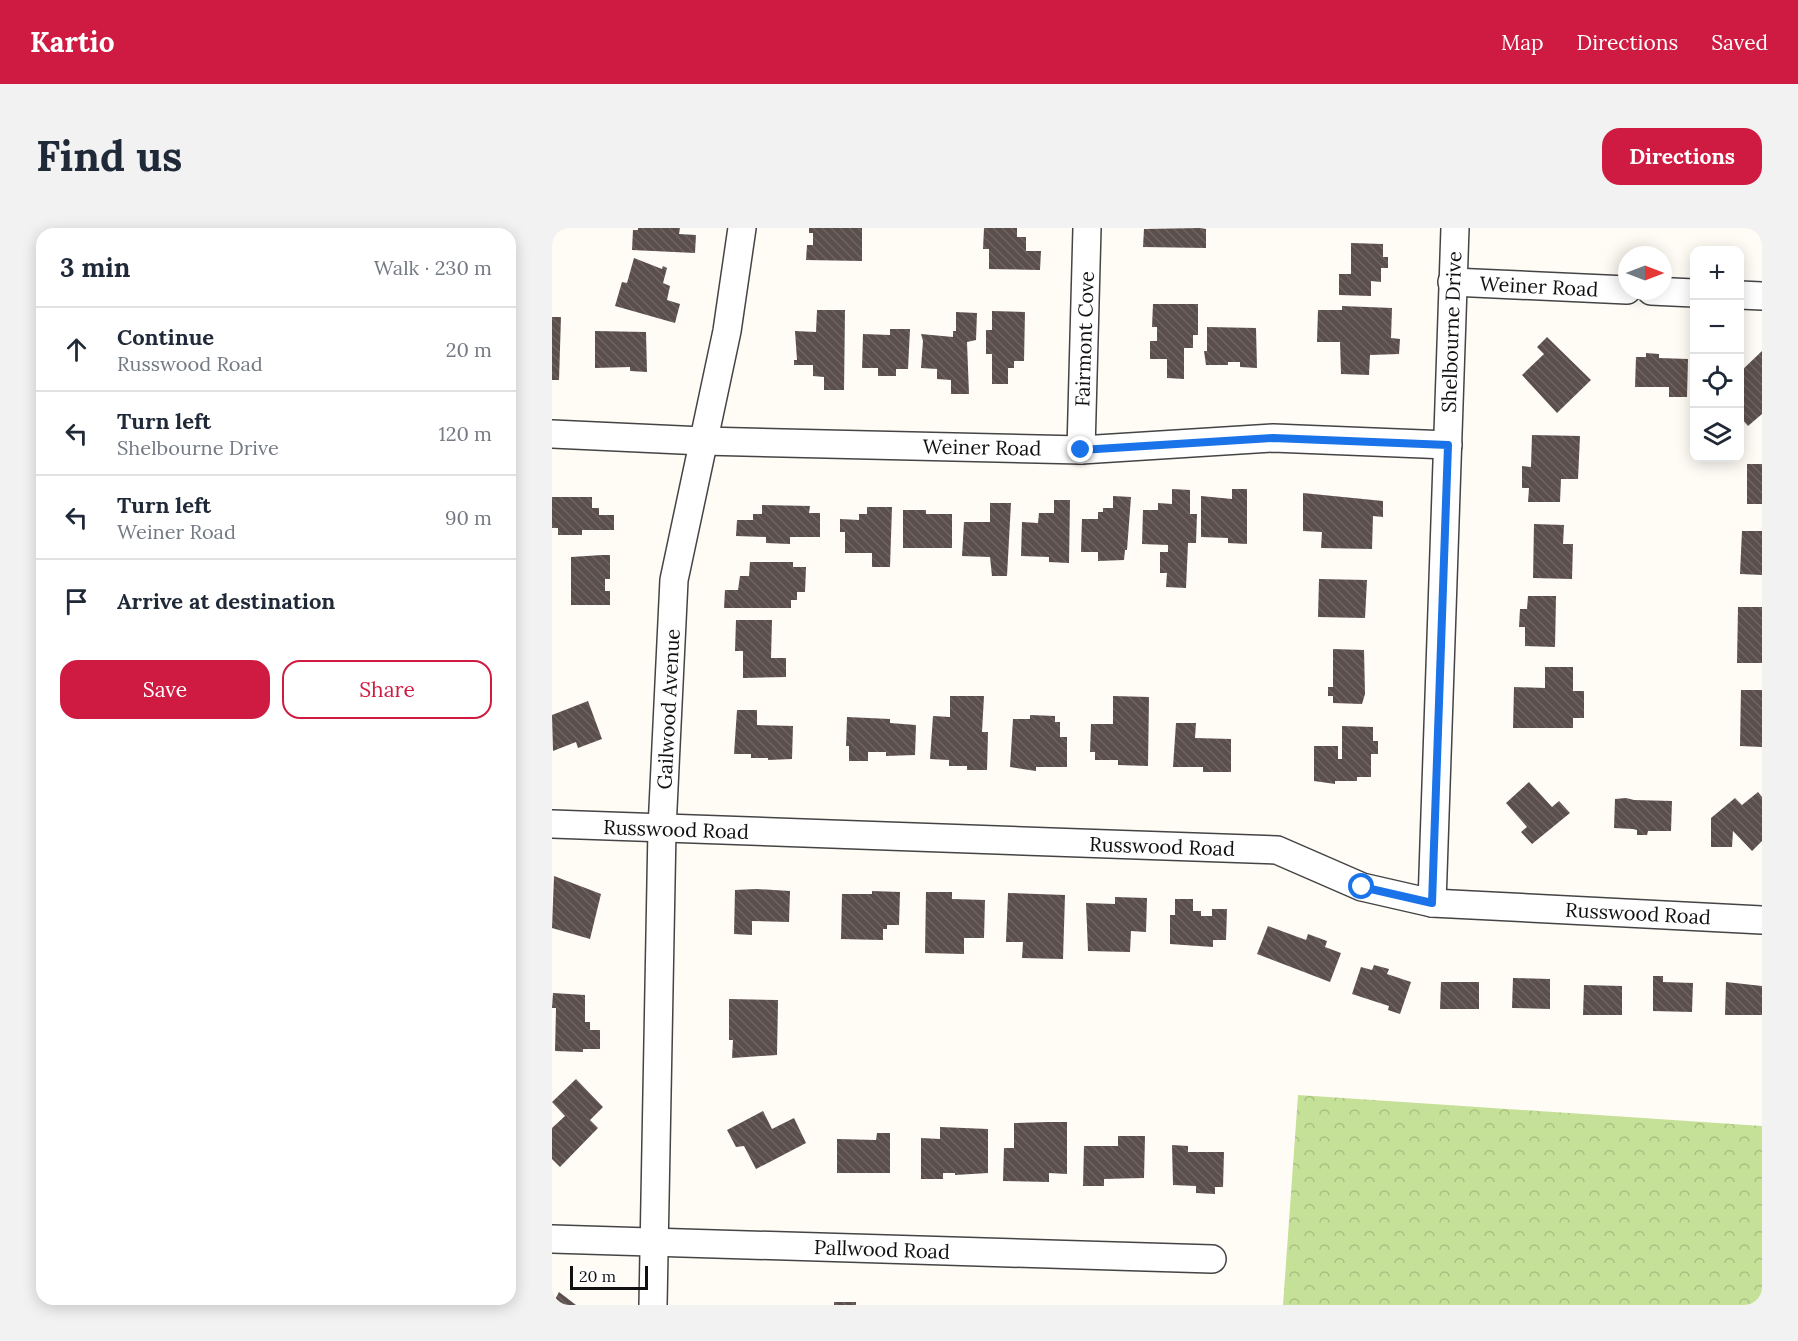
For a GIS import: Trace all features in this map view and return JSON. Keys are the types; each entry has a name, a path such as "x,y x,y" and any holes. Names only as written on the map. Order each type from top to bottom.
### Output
{"street":[{"name":"Gailwood Avenue","path":"653,1305 662,829 674,580 727,331 742,228"},
{"name":"Fairmont Cove","path":"1081,450 1087,228"},
{"name":"Shelbourne Drive","path":"1432,903 1455,228"},
{"name":"Weiner Road","path":"1452,282 1618,290"},
{"path":"1672,292 1690,293"},
{"path":"1744,295 1762,296"},
{"name":"Weiner Road","path":"552,434 703,441 1081,450 1273,438 1448,445"},
{"name":"Russwood Road","path":"552,824 1277,850 1362,887 1432,903 1762,920"},
{"name":"Pallwood Road","path":"552,1239 1212,1258"}],"green space":[{"path":"1298,1095 1762,1126 1762,1305 1283,1305"}],"building":[{"path":"638,228 680,228 679,234 696,235 695,253 632,250 633,230 638,230"},
{"path":"809,228 862,228 862,261 806,260 807,245 813,245 813,233 809,233"},
{"path":"984,228 1017,228 1017,237 1026,237 1026,251 1041,251 1040,270 989,269 989,249 983,249"},
{"path":"1144,229 1206,229 1206,248 1143,247"},
{"path":"1351,243 1383,244 1383,257 1388,257 1388,268 1381,268 1381,282 1371,281 1371,296 1339,295 1339,274 1351,274"},
{"path":"634,258 662,269 663,266 667,268 663,283 670,286 667,300 680,304 675,323 615,306 622,282 627,283"},
{"path":"1153,304 1198,304 1198,335 1193,335 1193,348 1184,348 1184,379 1167,378 1167,359 1150,359 1150,341 1157,341 1157,327 1152,327"},
{"path":"1342,306 1392,308 1391,338 1400,339 1399,354 1370,355 1369,375 1341,374 1340,342 1317,342 1318,310 1342,310"},
{"path":"817,310 845,310 844,390 824,390 824,377 813,376 813,365 794,365 794,360 797,360 795,331 816,332"},
{"path":"992,311 1025,312 1024,361 1014,361 1014,368 1008,368 1008,384 992,384 992,354 986,354 986,330 992,330"},
{"path":"956,312 977,313 976,340 967,342 969,394 951,394 951,380 937,379 937,369 921,368 923,341 921,334 953,337 953,331 956,331"},
{"path":"552,317 561,317 559,380 552,380"},
{"path":"1207,327 1256,328 1257,368 1240,367 1240,362 1228,362 1228,365 1206,365 1204,351 1207,351"},
{"path":"890,329 910,329 908,369 896,369 896,376 878,376 878,368 862,368 863,334 890,335"},
{"path":"595,331 646,332 647,372 630,371 630,367 595,368"},
{"path":"1547,337 1591,380 1557,413 1522,375 1544,354 1537,347"},
{"path":"1762,351 1762,414 1748,426 1744,422 1744,368"},
{"path":"1646,353 1659,354 1659,358 1688,359 1687,397 1669,397 1669,387 1635,387 1636,357 1646,357"},
{"path":"1532,435 1580,436 1578,479 1561,479 1560,502 1528,502 1529,488 1522,488 1522,466 1531,467"},
{"path":"1747,464 1762,464 1762,504 1747,504"},
{"path":"1172,489 1190,490 1190,514 1197,514 1196,543 1188,543 1186,588 1166,587 1167,573 1160,573 1160,552 1168,552 1168,545 1142,544 1143,510 1158,510 1158,503 1172,504"},
{"path":"1232,489 1247,489 1247,544 1228,543 1228,538 1201,537 1201,496 1232,499"},
{"path":"1303,493 1383,501 1383,517 1373,516 1372,549 1321,548 1322,532 1303,531"},
{"path":"1113,496 1131,497 1127,550 1125,550 1124,560 1098,561 1098,552 1081,552 1082,519 1098,519 1098,512 1103,512 1103,508 1113,508"},
{"path":"552,497 592,497 592,508 599,508 599,515 614,515 614,530 582,530 582,535 558,535 558,528 552,528"},
{"path":"1054,500 1070,500 1069,563 1049,562 1049,557 1021,556 1022,522 1038,523 1039,513 1054,513"},
{"path":"990,503 1011,503 1007,576 992,576 990,557 962,556 964,522 990,522"},
{"path":"762,505 810,506 809,513 820,513 820,537 790,537 790,544 766,543 766,537 736,536 737,520 753,520 753,514 762,514"},
{"path":"867,507 892,507 890,567 872,567 872,553 845,553 845,532 840,532 840,519 859,520 859,514 867,514"},
{"path":"903,510 926,510 926,514 952,514 952,548 903,548"},
{"path":"1534,524 1564,525 1563,544 1573,544 1572,579 1533,578"},
{"path":"1742,531 1762,531 1762,575 1740,574"},
{"path":"610,555 610,579 605,579 605,591 610,591 610,605 571,605 571,557"},
{"path":"750,562 793,562 793,567 806,567 805,592 797,592 797,600 791,600 791,608 724,608 725,590 738,590 740,576 749,576"},
{"path":"1319,579 1367,580 1365,618 1318,617"},
{"path":"1528,596 1556,596 1555,647 1525,646 1525,627 1519,627 1520,609 1527,609"},
{"path":"1738,607 1762,607 1762,663 1737,663"},
{"path":"736,620 772,620 771,658 786,658 786,677 743,678 743,651 735,651"},
{"path":"1333,649 1364,650 1365,694 1362,704 1333,703 1333,696 1328,696 1328,687 1333,687"},
{"path":"1545,667 1573,667 1573,691 1584,691 1584,718 1573,718 1573,728 1513,728 1514,687 1545,688"},
{"path":"1741,690 1762,690 1762,747 1740,746"},
{"path":"950,696 984,696 982,732 988,732 987,770 967,770 967,766 949,766 949,760 930,759 933,716 950,717"},
{"path":"1113,696 1149,697 1148,766 1118,765 1118,760 1095,760 1095,752 1090,752 1091,724 1113,724"},
{"path":"588,701 602,739 578,748 576,742 553,751 552,715"},
{"path":"737,710 757,710 757,725 793,726 792,759 768,760 768,758 751,758 751,754 734,754"},
{"path":"1030,715 1055,716 1055,722 1060,722 1060,737 1067,737 1067,767 1036,767 1036,771 1010,767 1013,719 1030,719"},
{"path":"847,717 890,719 890,723 916,725 915,755 886,756 886,752 868,752 868,761 849,761 849,746 846,746"},
{"path":"1176,723 1196,723 1195,738 1231,739 1231,772 1203,772 1203,767 1173,767"},
{"path":"1342,726 1373,727 1373,741 1378,741 1378,754 1371,754 1371,777 1357,777 1357,781 1335,781 1335,784 1314,781 1314,746 1338,746 1338,759 1342,759"},
{"path":"1529,782 1552,807 1559,801 1570,813 1532,844 1521,832 1527,827 1506,803"},
{"path":"1758,792 1762,797 1762,841 1752,851 1733,831 1732,847 1711,847 1711,818 1735,798 1742,805"},
{"path":"1615,799 1672,801 1671,831 1648,831 1647,835 1637,835 1637,830 1614,828"},
{"path":"554,876 601,894 590,939 552,928"},
{"path":"735,890 790,891 789,922 752,921 752,935 734,934"},
{"path":"872,891 900,892 899,925 887,925 887,929 883,929 883,940 841,939 842,894 872,894"},
{"path":"926,892 952,892 952,899 985,900 984,938 964,938 964,954 925,953"},
{"path":"1008,893 1065,895 1063,959 1022,958 1023,942 1006,942"},
{"path":"1115,897 1147,898 1146,932 1131,931 1130,952 1088,951 1086,903 1115,904"},
{"path":"1175,899 1193,899 1193,911 1201,911 1201,916 1212,916 1212,909 1227,909 1226,940 1213,940 1213,947 1170,944 1170,915 1175,915"},
{"path":"1268,926 1306,940 1308,934 1327,941 1325,947 1341,953 1330,982 1257,954"},
{"path":"1374,965 1389,969 1387,974 1411,982 1400,1014 1388,1010 1389,1006 1352,994 1361,967 1372,970"},
{"path":"1653,976 1663,976 1663,982 1693,983 1692,1012 1653,1011"},
{"path":"1513,978 1550,979 1550,1009 1512,1008"},
{"path":"1441,982 1479,982 1479,1009 1440,1009"},
{"path":"1726,982 1762,986 1762,1015 1725,1015"},
{"path":"1584,985 1622,986 1622,1015 1583,1015"},
{"path":"553,993 585,995 585,1022 590,1022 590,1030 600,1030 600,1049 583,1049 583,1052 555,1051 556,1008 552,1008"},
{"path":"729,999 778,1000 777,1055 732,1058 733,1040 729,1040"},
{"path":"576,1079 603,1107 590,1120 598,1128 560,1167 552,1159 552,1128 565,1116 552,1102"},
{"path":"763,1111 772,1129 794,1118 806,1143 756,1169 744,1146 736,1147 727,1130"},
{"path":"1067,1122 1067,1174 1049,1173 1049,1182 1003,1181 1004,1148 1014,1148 1014,1123"},
{"path":"940,1127 988,1129 988,1173 955,1175 955,1173 943,1173 943,1179 921,1179 921,1138 940,1139"},
{"path":"877,1133 890,1133 890,1173 837,1173 837,1139 876,1140"},
{"path":"1118,1136 1145,1136 1144,1178 1104,1179 1104,1186 1083,1186 1084,1146 1118,1146"},
{"path":"1172,1145 1188,1146 1188,1152 1224,1152 1223,1187 1215,1187 1215,1194 1196,1193 1196,1186 1173,1185"},
{"path":"559,1292 576,1305 552,1305"},
{"path":"834,1302 856,1302 856,1305 834,1305"}],"route":[{"path":"1081,450 1273,438 1448,445 1432,903 1362,887"}]}
